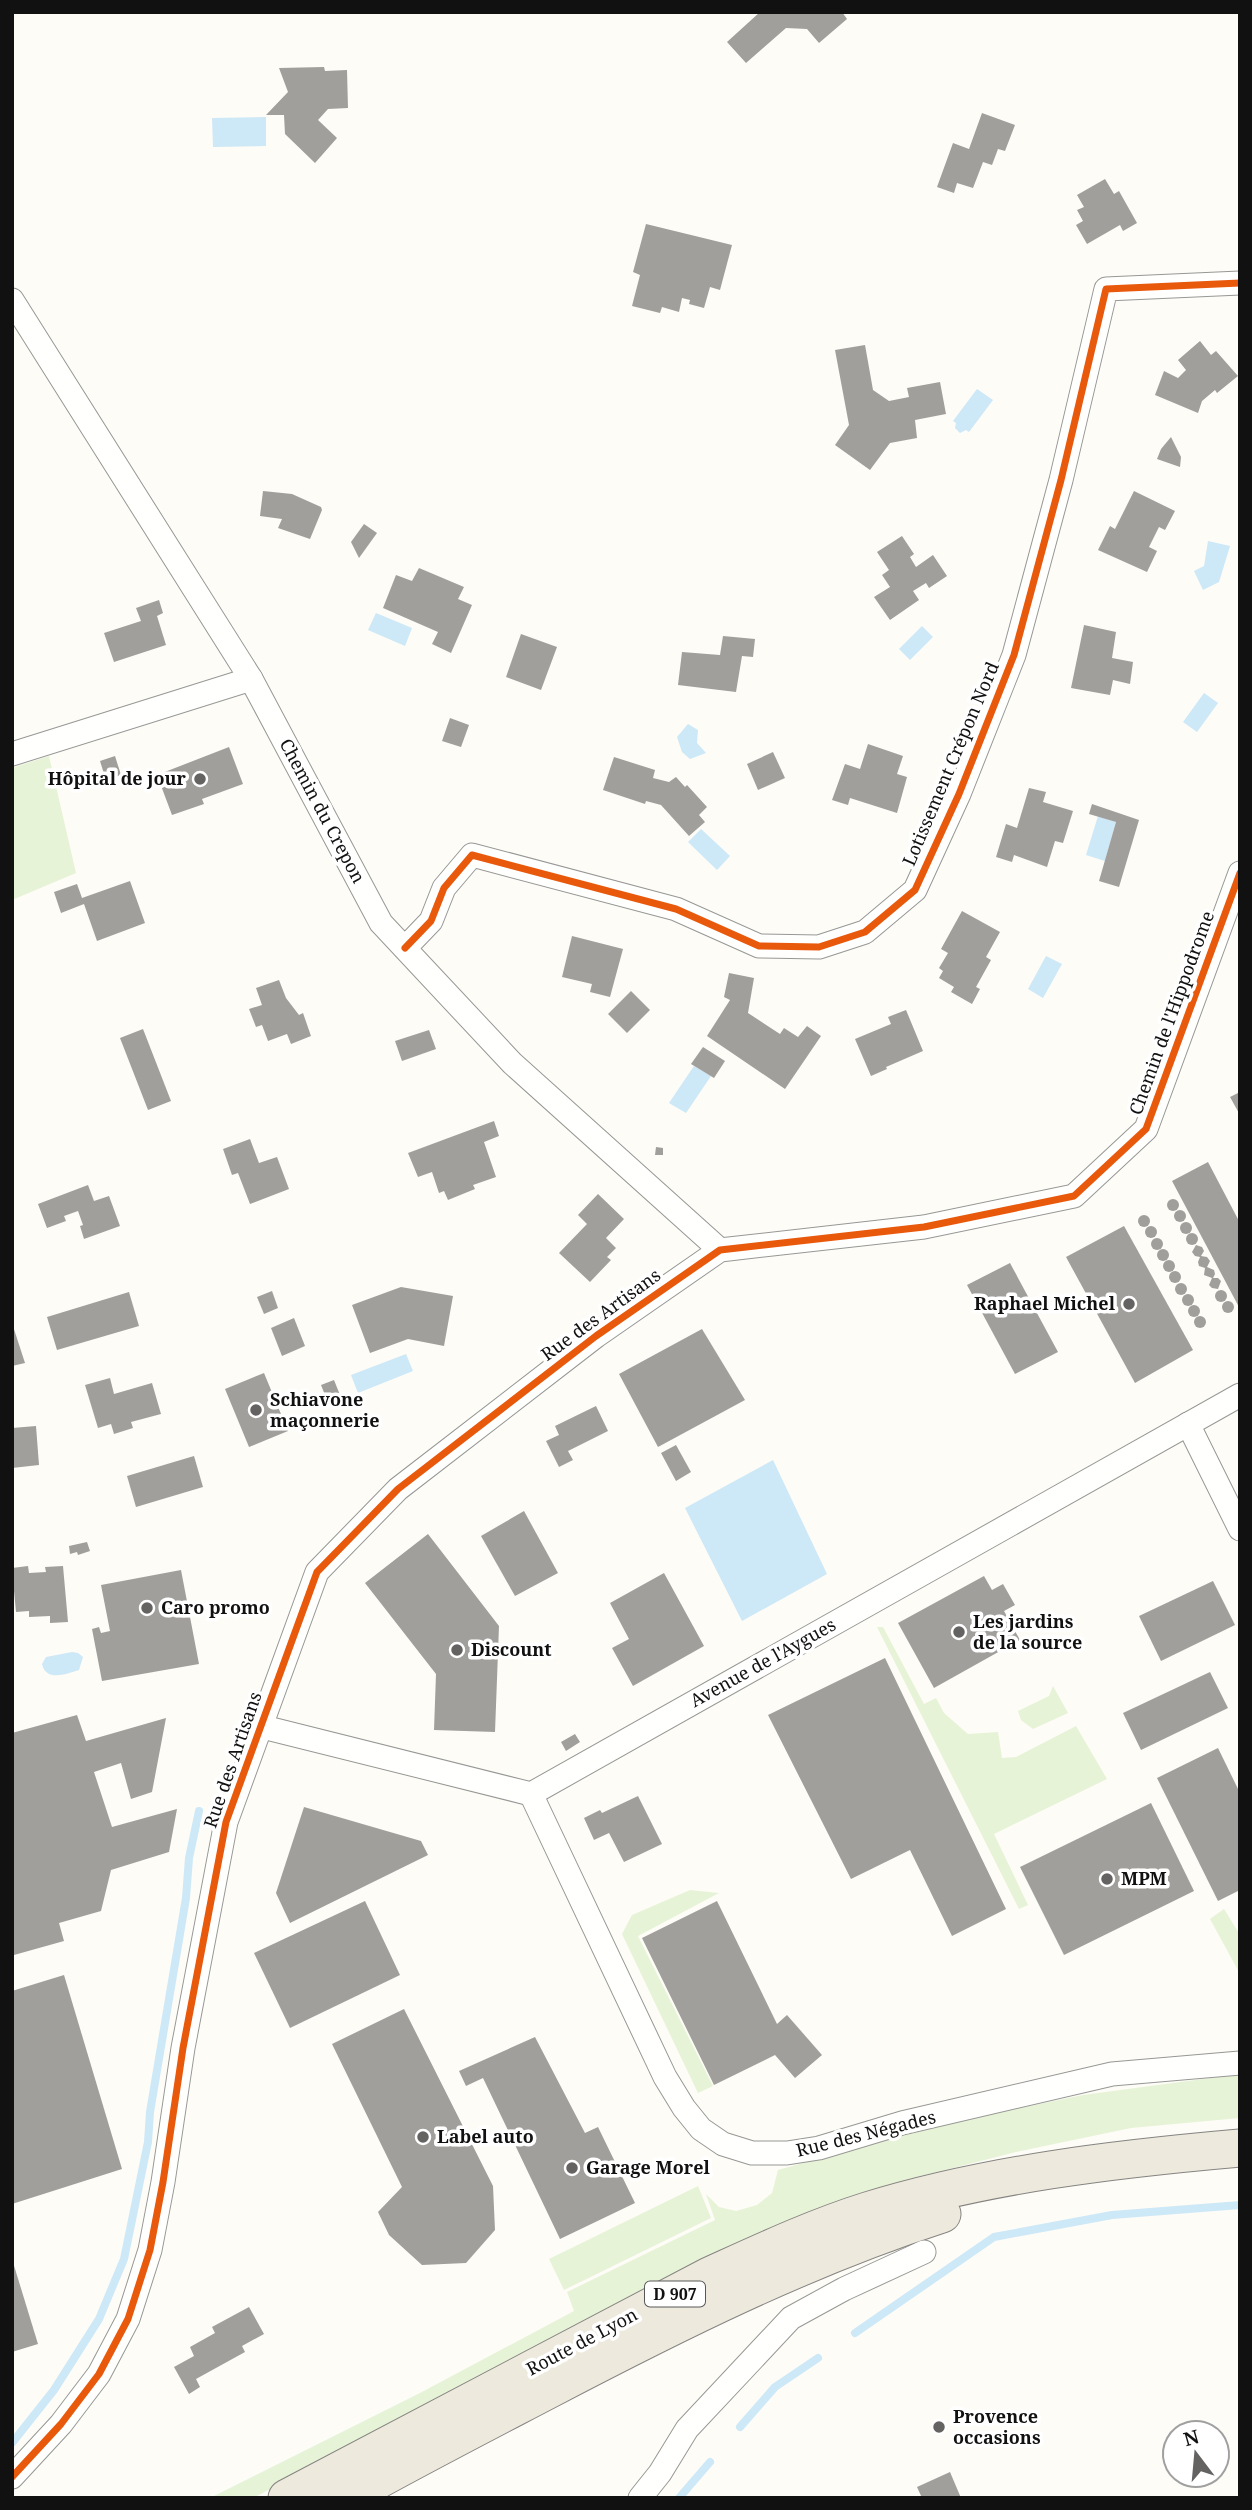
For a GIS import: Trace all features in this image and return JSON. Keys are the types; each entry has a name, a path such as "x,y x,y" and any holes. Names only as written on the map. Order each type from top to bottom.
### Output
{"main road":[{"name":"Route de Lyon","path":"345,2498 687,2287 778,2245 866,2211 981,2181 1092,2164 1240,2148"},
{"name":"Route de Lyon","path":"287,2498 382,2475"}],"street":[{"name":"Lotissement Crépon Nord","path":"405,948 430,921 444,888 472,855 676,909 759,946 818,947 864,932 915,890 959,794 1014,655 1106,289 1240,283"},
{"name":"Chemin du Crepon","path":"12,300 251,679 382,923 513,1063 720,1250"},
{"path":"12,754 251,679"},
{"name":"Chemin de l'Hippodrome","path":"720,1250 924,1227 1074,1196 1146,1129 1240,873"},
{"name":"Rue des Artisans","path":"12,2477 61,2424 99,2374 128,2319 149,2250 183,2048 226,1822 317,1572 398,1489 596,1336 720,1250"},
{"name":"Avenue de l'Aygues","path":"531,1794 1240,1395"},
{"path":"1188,1423 1240,1529"},
{"path":"259,1726 531,1794"},
{"name":"Rue des Négades","path":"531,1794 665,2077 701,2129 723,2144 752,2153 787,2154 819,2148 902,2123 1112,2074 1240,2063"},
{"path":"640,2498 660,2473 687,2429 790,2318 844,2289 924,2252"}],"green space":[{"path":"49,756 76,873 12,900 12,768"},
{"path":"877,1627 883,1627 924,1704 936,1698 944,1713 968,1734 998,1732 1002,1758 1016,1757 1076,1726 1107,1779 994,1834 1028,1905 1019,1909"},
{"path":"1053,1686 1068,1713 1033,1729 1021,1720 1018,1711 1049,1696"},
{"path":"690,1890 719,1893 638,1936 713,2086 698,2093 622,1934 632,1915"},
{"path":"1224,1909 1240,1935 1240,1974 1210,1919"},
{"path":"1240,2074 1240,2118 1131,2128 1016,2152 906,2180 782,2225 692,2274 253,2498 210,2498 420,2393 574,2311 567,2292 715,2220 706,2194 719,2207 736,2211 757,2205 772,2193 778,2170 946,2123 1083,2095"},
{"path":"698,2186 711,2218 564,2290 549,2259"}],"water":[{"path":"266,117 266,146 213,147 212,118"},
{"path":"977,389 993,400 969,432 966,430 960,433 953,421"},
{"path":"1208,541 1230,546 1219,582 1203,590 1194,571 1204,566"},
{"path":"376,613 412,628 405,646 368,630"},
{"path":"922,626 933,637 910,660 899,649"},
{"path":"1204,693 1218,703 1197,732 1183,722"},
{"path":"688,724 698,730 697,743 706,753 690,759 682,752 677,737"},
{"path":"1098,816 1116,822 1105,861 1086,855"},
{"path":"701,829 730,856 717,870 688,842"},
{"path":"1046,956 1062,964 1043,998 1028,989"},
{"path":"694,1066 711,1076 686,1113 669,1103"},
{"path":"406,1354 413,1371 358,1393 351,1375"},
{"path":"773,1460 827,1574 742,1621 685,1508"},
{"path":"72,1652 83,1657 79,1670 52,1675 44,1670 42,1664 46,1657"}],"building":[{"path":"760,12 842,12 847,19 819,43 807,29 786,28 746,63 727,42"},
{"path":"324,67 325,71 347,70 348,108 328,109 318,120 337,138 315,163 285,134 284,115 266,115 288,92 279,68"},
{"path":"982,113 1015,125 1005,151 998,149 992,165 983,162 973,188 957,183 954,193 937,187 953,143 969,149"},
{"path":"1105,179 1114,194 1119,191 1137,223 1123,231 1120,225 1087,244 1076,225 1083,221 1077,210 1084,207 1077,195"},
{"path":"646,224 732,245 720,290 710,287 704,308 689,304 690,300 682,298 679,312 662,307 660,313 632,306 640,275 633,272"},
{"path":"1200,341 1211,355 1216,351 1238,376 1202,401 1198,413 1155,395 1164,371 1178,378 1186,370 1178,360"},
{"path":"865,345 873,390 889,401 909,397 907,388 940,382 946,414 915,420 917,438 890,443 870,470 835,445 849,425 835,350"},
{"path":"1171,437 1181,457 1180,467 1157,459"},
{"path":"263,491 292,494 321,507 310,539 278,528 282,519 260,516"},
{"path":"1134,491 1175,511 1165,530 1159,527 1149,547 1157,551 1147,572 1098,550 1110,526 1115,529"},
{"path":"364,524 377,533 359,558 351,542"},
{"path":"902,536 914,554 910,557 916,567 933,555 947,576 929,588 926,583 913,591 919,600 890,620 874,597 890,587 882,575 889,570 877,552"},
{"path":"419,568 464,587 458,599 472,605 451,653 432,644 438,632 383,608 396,575 412,581"},
{"path":"159,600 163,613 157,616 166,645 114,662 104,633 141,621 136,608"},
{"path":"1084,625 1116,632 1112,658 1133,662 1130,684 1113,680 1110,695 1071,688"},
{"path":"521,634 557,647 541,690 506,677"},
{"path":"723,636 755,639 753,657 742,656 736,692 678,685 682,652 720,655"},
{"path":"450,718 469,725 461,747 442,741"},
{"path":"868,744 903,756 897,774 907,777 897,813 850,798 848,805 832,800 845,764 860,769"},
{"name":"Hôpital de jour","path":"229,747 243,784 202,799 204,804 172,815 157,775"},
{"path":"773,752 785,778 758,790 747,764"},
{"path":"115,756 121,775 106,780 100,761"},
{"path":"614,757 655,770 653,778 669,782 676,777 707,807 699,815 705,822 689,836 661,805 646,801 645,804 603,790"},
{"path":"1029,788 1046,792 1043,802 1073,811 1063,843 1055,841 1047,867 1014,855 1012,862 996,857 1006,824 1017,828"},
{"path":"1092,804 1139,820 1119,887 1099,881 1116,822 1089,814"},
{"path":"130,881 145,923 97,941 84,904 61,913 54,892 77,884 82,898"},
{"path":"962,911 1000,932 986,957 991,960 976,987 980,989 972,1004 951,992 954,987 939,978 943,971 939,968 948,953 941,949"},
{"path":"572,936 623,949 610,997 590,992 592,984 562,977"},
{"path":"729,973 754,978 748,1013 780,1034 784,1028 798,1037 807,1026 821,1036 785,1089 707,1036 730,1000 724,997"},
{"path":"279,980 286,998 299,1015 303,1013 311,1036 291,1044 287,1034 268,1041 262,1025 256,1027 249,1009 262,1005 256,988"},
{"path":"631,991 650,1010 627,1033 608,1014"},
{"path":"906,1010 923,1051 871,1076 855,1039 891,1024 888,1017"},
{"path":"143,1029 171,1101 148,1110 120,1038"},
{"path":"429,1030 436,1049 402,1061 395,1041"},
{"path":"703,1047 725,1061 714,1078 691,1064"},
{"path":"1240,1092 1240,1115 1230,1097"},
{"path":"494,1121 499,1136 484,1142 496,1177 473,1185 475,1189 448,1200 444,1191 439,1193 432,1172 418,1177 408,1153"},
{"path":"250,1139 259,1163 277,1157 289,1189 250,1204 238,1173 232,1175 223,1149"},
{"path":"656,1147 663,1148 663,1155 655,1155"},
{"path":"1208,1162 1240,1223 1240,1309 1172,1181"},
{"path":"88,1185 94,1201 109,1196 120,1226 84,1239 78,1211 64,1216 66,1221 47,1228 38,1204"},
{"path":"598,1194 624,1219 606,1238 616,1248 607,1257 611,1260 590,1282 559,1253 587,1224 578,1215"},
{"path":"1173,1199 1179,1205 1173,1211 1167,1205"},
{"path":"1180,1210 1186,1216 1180,1222 1174,1216"},
{"path":"1144,1215 1150,1221 1144,1227 1138,1221"},
{"path":"1186,1222 1192,1228 1186,1234 1180,1228"},
{"name":"Raphael Michel","path":"1124,1226 1193,1350 1135,1383 1066,1257"},
{"path":"1151,1226 1157,1232 1151,1238 1145,1232"},
{"path":"1192,1233 1198,1239 1192,1245 1186,1239"},
{"path":"1157,1238 1163,1244 1157,1250 1151,1244"},
{"path":"1196,1245 1204,1251 1201,1256 1210,1261 1207,1267 1214,1270 1213,1278 1221,1281 1218,1289 1209,1285 1212,1278 1204,1275 1205,1268 1199,1266 1198,1262 1200,1257 1192,1252"},
{"path":"1163,1249 1169,1255 1163,1261 1157,1255"},
{"path":"1169,1260 1175,1266 1169,1272 1163,1266"},
{"path":"1010,1263 1058,1352 1015,1374 967,1285"},
{"path":"1175,1271 1181,1277 1175,1283 1169,1277"},
{"path":"1181,1283 1187,1289 1181,1295 1175,1289"},
{"path":"401,1287 453,1296 444,1346 408,1339 370,1353 352,1305"},
{"path":"1221,1290 1227,1296 1221,1302 1215,1296"},
{"path":"272,1291 278,1308 264,1314 257,1297"},
{"path":"129,1292 139,1326 57,1350 47,1317"},
{"path":"1188,1294 1194,1300 1188,1306 1182,1300"},
{"path":"1228,1301 1234,1307 1228,1313 1222,1307"},
{"path":"1194,1305 1200,1311 1194,1317 1188,1311"},
{"path":"1200,1316 1206,1322 1200,1328 1194,1322"},
{"path":"294,1318 305,1346 282,1356 271,1328"},
{"path":"12,1323 25,1363 12,1366"},
{"path":"702,1329 745,1400 658,1447 619,1374"},
{"name":"Schiavone maçonnerie","path":"264,1373 288,1431 249,1447 225,1389"},
{"path":"110,1378 114,1394 152,1383 161,1414 131,1422 133,1428 114,1434 111,1424 98,1428 85,1385"},
{"path":"334,1380 340,1395 327,1400 321,1385"},
{"path":"596,1406 608,1431 568,1451 573,1460 559,1467 546,1441 559,1435 555,1426"},
{"path":"36,1426 39,1465 12,1468 12,1428"},
{"path":"676,1445 691,1472 676,1481 661,1453"},
{"path":"194,1456 203,1487 136,1507 127,1476"},
{"path":"524,1511 558,1573 515,1596 481,1536"},
{"name":"Discount","path":"428,1534 499,1626 495,1732 434,1730 436,1674 365,1583"},
{"path":"87,1542 90,1551 78,1555 77,1552 70,1554 69,1546"},
{"path":"28,1566 29,1573 46,1572 45,1567 63,1566 68,1622 50,1623 50,1616 29,1617 29,1611 16,1612 12,1568"},
{"name":"Caro promo","path":"181,1570 199,1664 102,1681 92,1629 99,1627 101,1633 110,1631 101,1585"},
{"path":"664,1573 704,1646 633,1686 612,1648 629,1639 610,1603"},
{"name":"Les jardins de la source","path":"984,1576 992,1590 1003,1584 1015,1605 1004,1611 1020,1640 934,1688 898,1623"},
{"path":"1213,1581 1235,1625 1161,1661 1139,1616"},
{"path":"885,1658 1006,1909 952,1936 910,1850 851,1879 768,1715"},
{"path":"1210,1672 1228,1708 1141,1750 1123,1713"},
{"path":"77,1715 86,1741 166,1718 152,1792 131,1799 121,1763 94,1772 112,1827 177,1809 169,1852 111,1870 101,1911 59,1923 64,1941 14,1955 12,1733"},
{"path":"575,1734 580,1742 566,1751 561,1742"},
{"path":"1218,1748 1240,1793 1240,1890 1218,1901 1157,1778"},
{"path":"638,1796 662,1844 624,1862 609,1833 594,1840 584,1818 600,1810 602,1813"},
{"name":"MPM","path":"1151,1803 1194,1891 1064,1955 1020,1867"},
{"path":"304,1807 421,1841 428,1855 290,1923 276,1893"},
{"path":"365,1901 400,1975 290,2028 254,1953"},
{"path":"717,1901 777,2024 787,2015 822,2055 795,2078 775,2055 714,2085 642,1938"},
{"path":"64,1975 122,2169 12,2204 12,1991"},
{"name":"Label auto","path":"404,2009 493,2186 495,2230 466,2263 422,2265 389,2235 378,2212 402,2187 332,2044"},
{"name":"Garage Morel","path":"535,2037 585,2133 598,2127 635,2203 560,2239 483,2078 466,2086 459,2071"},
{"path":"12,2259 38,2344 12,2352"},
{"path":"249,2307 264,2334 242,2346 245,2352 196,2379 200,2387 189,2394 174,2367 194,2356 190,2347 215,2333 212,2327"},
{"path":"950,2472 961,2498 922,2498 917,2487"}],"waterway":[{"path":"12,2443 54,2390 99,2319 124,2259 148,2142 150,2112 186,1898 189,1858 199,1811"},
{"path":"855,2333 994,2237 1112,2215 1240,2205"},
{"path":"740,2427 775,2387 818,2358"},
{"path":"679,2498 710,2462"}],"cycle path":[{"path":"405,948 431,921 444,888 472,855 676,909 759,946 819,947 865,932 915,890 959,794 1014,655 1061,480 1106,289 1240,283"},
{"path":"12,2477 61,2424 99,2374 128,2319 150,2250 183,2048 226,1822 317,1572 398,1489 596,1336 720,1250 924,1227 1074,1196 1146,1129 1240,873"}],"place":[{"name":"Hôpital de jour","path":"200,779"},
{"name":"Raphael Michel","path":"1129,1304"},
{"name":"Schiavone maçonnerie","path":"256,1410"},
{"name":"Caro promo","path":"147,1608"},
{"name":"Les jardins de la source","path":"959,1632"},
{"name":"Discount","path":"457,1650"},
{"name":"MPM","path":"1107,1879"},
{"name":"Label auto","path":"423,2137"},
{"name":"Garage Morel","path":"572,2168"},
{"name":"Provence occasions","path":"939,2427"}]}
